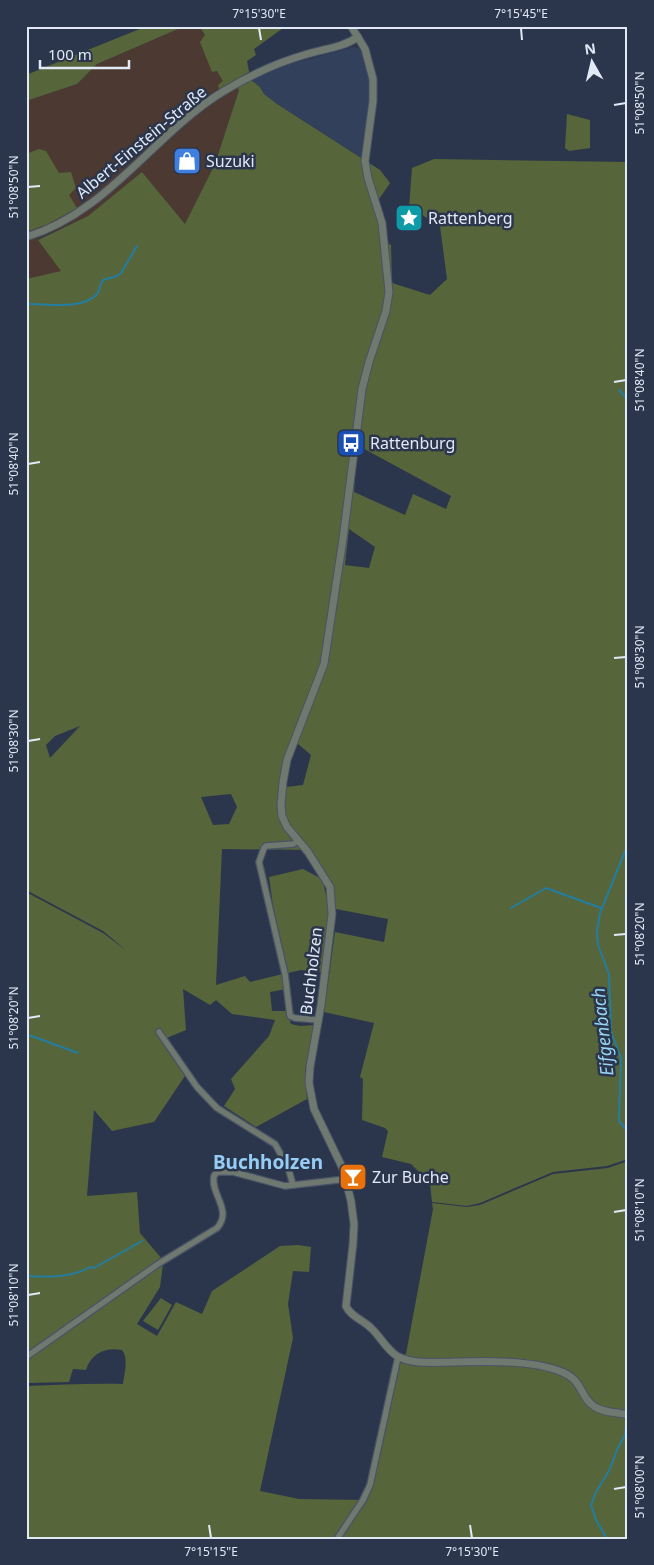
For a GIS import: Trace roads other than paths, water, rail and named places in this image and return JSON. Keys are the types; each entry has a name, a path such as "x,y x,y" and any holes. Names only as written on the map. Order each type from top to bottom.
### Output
{"street":[{"name":"Buchholzen","path":"351,26 370,62 373,79 373,101 365,161 368,178 382,223 388,302 362,389 343,539 324,664 289,755 284,774 281,805 282,816 288,827 318,866 330,887 332,905 326,968 310,1067 311,1097 316,1113 340,1162 351,1201 354,1224 352,1264 346,1306 351,1313 370,1326 392,1352 398,1356"},
{"name":"Albert-Einstein-Straße","path":"26,237 62,222 95,202 179,124 223,92 273,66 306,54 349,43 358,37"},
{"path":"298,841 293,844 266,846 259,862 286,974 290,1016 318,1020"},
{"path":"159,1032 197,1087 217,1108 275,1144 288,1167 294,1185"},
{"path":"26,1357 166,1259 219,1226 223,1213 213,1183 216,1173 227,1171 278,1185 294,1185 346,1178"},
{"path":"337,1539 359,1506 370,1485 398,1356 420,1361 485,1361 547,1367 562,1372 578,1381 590,1404 596,1408 628,1415"}],"waterway":[{"path":"26,304 63,305 82,303 90,299 98,293 103,280 121,273 137,246"},
{"name":"Eifgenbach","path":"619,390 628,400"},
{"name":"Eifgenbach","path":"628,844 600,913 597,932 598,945 609,974 611,1032 621,1058 619,1121 628,1132"},
{"path":"511,908 546,888 601,908"},
{"path":"26,1034 78,1053"},
{"path":"26,1276 59,1276 83,1271 90,1267 94,1268 142,1241"},
{"name":"Eifgenbach","path":"627,1410 628,1379"},
{"name":"Eifgenbach","path":"607,1539 596,1520 591,1505 625,1435 626,1422"}],"place":[{"name":"Suzuki","path":"187,161"},
{"name":"Rattenberg","path":"409,218"},
{"name":"Rattenburg","path":"351,443"},
{"name":"Zur Buche","path":"353,1177"}],"district":[{"name":"Buchholzen","path":"268,1162"}]}
